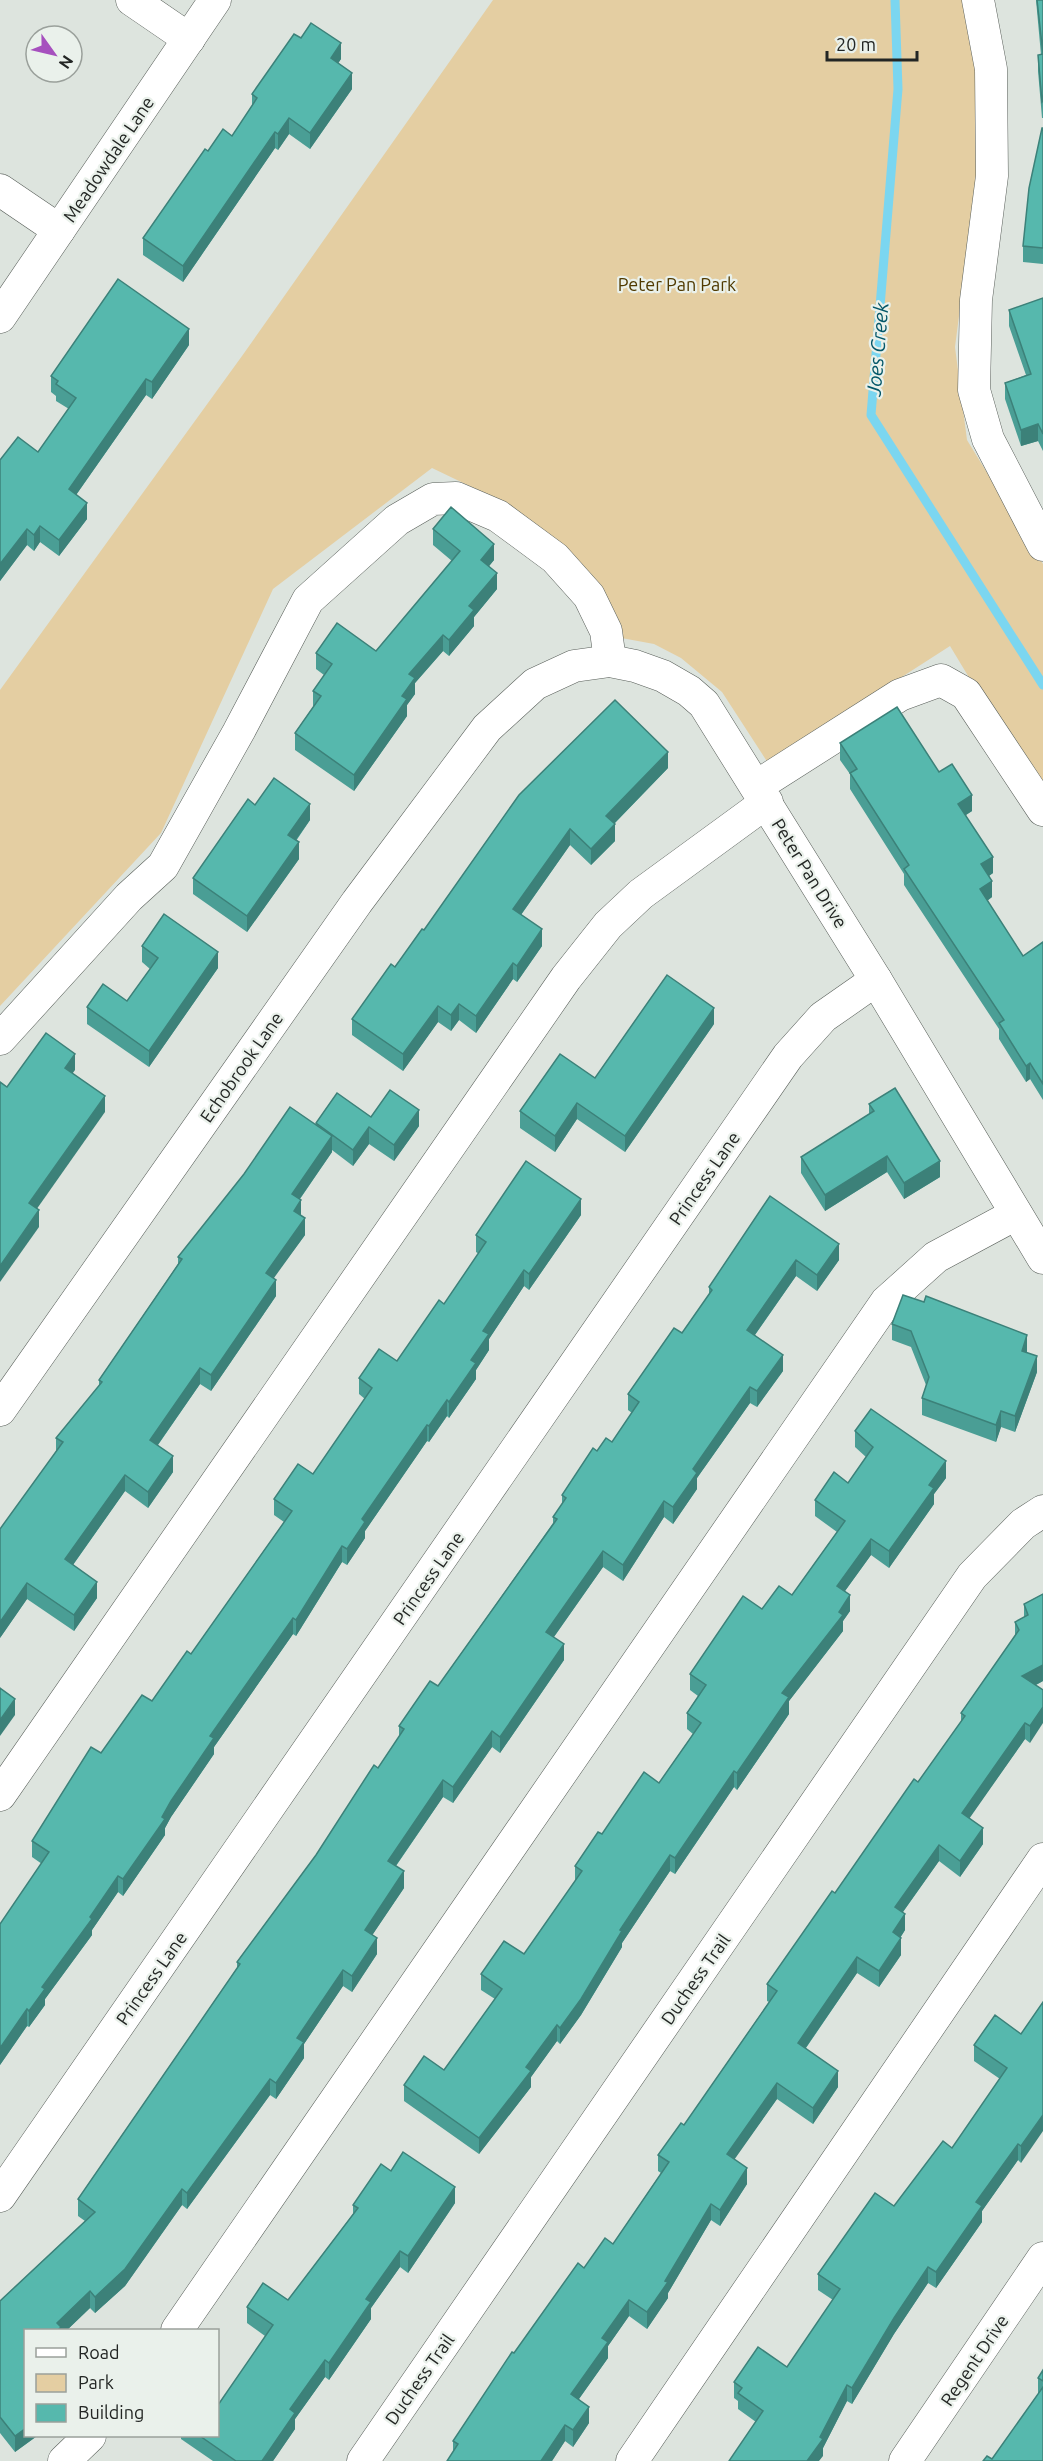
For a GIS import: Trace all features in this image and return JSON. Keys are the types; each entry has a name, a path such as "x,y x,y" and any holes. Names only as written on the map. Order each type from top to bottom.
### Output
{"street":[{"path":"132,0 189,39"},
{"name":"Meadowdale Lane","path":"0,317 215,0"},
{"path":"978,0 991,69 992,166 975,300 974,390 987,439 1043,545"},
{"path":"0,189 59,230"},
{"path":"0,1039 129,897 163,866 239,731 308,600 397,520 433,499 456,498 498,516 555,558 589,596 606,631 610,661"},
{"name":"Peter Pan Drive","path":"487,728 535,684 574,666 610,661 635,666 663,676 689,691 704,704 876,980 1043,1258"},
{"path":"0,1795 567,978 608,926 641,894 762,794 900,695 941,680 966,694 1043,810"},
{"name":"Echobrook Lane","path":"0,1410 357,902 487,728"},
{"name":"Princess Lane","path":"0,2196 788,1056 823,1017 876,980"},
{"path":"178,2329 886,1302 936,1257 1016,1214"},
{"name":"Duchess Trail","path":"363,2461 972,1576 1023,1524 1043,1511"},
{"path":"632,2461 1043,1859"},
{"name":"Regent Drive","path":"904,2461 1043,2258"},
{"path":"63,2461 89,2437"}],"green space":[{"name":"Peter Pan Park","path":"493,0 967,0 982,81 982,138 955,347 967,440 1043,564 1043,800 950,646 768,763 722,692 681,658 654,644 616,637 480,491 432,468 273,589 161,833 0,1006 0,690 242,356"}],"building":[{"path":"1037,0 1043,0 1043,54"},
{"path":"311,23 341,43 331,58 352,73 310,133 289,118 278,134 275,132 183,266 143,238 205,149 208,151 223,129 232,136 257,98 252,94 294,34 301,38"},
{"path":"1043,54 1043,101 1042,102 1038,55"},
{"path":"1042,128 1043,248 1023,246 1029,188"},
{"path":"118,279 189,329 152,382 146,379 69,489 87,503 59,540 40,526 34,535 27,529 0,564 0,460 18,437 38,452 76,398 56,384 58,381 51,376"},
{"path":"1043,298 1043,434 1038,424 1021,430 1005,383 1031,374 1009,310"},
{"path":"451,507 494,544 481,560 497,573 469,606 474,610 449,640 443,635 409,674 415,678 402,696 407,699 354,775 295,733 321,696 313,691 332,664 316,653 337,623 376,651 460,551 433,529"},
{"path":"615,700 668,752 606,816 615,824 591,849 570,829 513,909 542,929 517,966 513,963 476,1016 459,1004 451,1015 438,1006 403,1054 352,1019 391,964 395,967 422,929 424,930 519,795"},
{"path":"897,707 939,772 952,764 972,795 958,804 993,857 981,864 992,881 980,889 1023,956 1043,942 1043,1084 1030,1063 1026,1066 999,1023 1004,1020 904,869 909,865 850,773 857,769 840,743"},
{"path":"274,778 310,804 288,835 299,842 247,916 193,878 248,799 255,805"},
{"path":"164,914 218,952 149,1051 87,1007 103,984 127,1001 158,958 142,946"},
{"path":"667,975 714,1008 625,1136 577,1103 555,1136 520,1111 560,1054 595,1078"},
{"path":"46,1033 75,1054 65,1068 105,1096 29,1203 39,1210 0,1266 0,1082 7,1087"},
{"path":"895,1088 940,1161 904,1183 887,1156 825,1195 801,1157 874,1111 869,1104"},
{"path":"390,1090 419,1110 394,1145 369,1127 353,1150 316,1123 337,1093 371,1117"},
{"path":"290,1107 332,1136 292,1194 301,1200 294,1211 305,1218 266,1273 276,1280 211,1375 200,1368 150,1440 173,1456 148,1492 125,1475 65,1559 97,1582 74,1615 27,1583 0,1622 0,1529 63,1442 56,1438 102,1382 99,1380 182,1259 178,1257 244,1174"},
{"path":"526,1161 581,1199 529,1274 524,1270 483,1331 489,1334 471,1360 476,1363 449,1402 447,1400 429,1426 427,1425 362,1519 365,1522 347,1549 342,1546 296,1620 293,1618 210,1736 214,1738 171,1801 162,1817 165,1819 123,1879 118,1876 90,1917 92,1919 42,1987 45,1989 29,2011 27,2009 0,2048 0,1924 49,1852 32,1841 91,1747 101,1753 142,1695 152,1701 187,1651 191,1654 292,1511 274,1499 298,1464 313,1474 372,1388 359,1378 379,1349 397,1361 439,1300 444,1304 486,1242 476,1235"},
{"path":"770,1196 839,1244 817,1275 796,1260 747,1330 783,1355 757,1391 750,1387 693,1469 697,1473 673,1507 664,1501 623,1565 603,1551 546,1632 564,1644 500,1737 492,1731 453,1787 443,1780 388,1861 404,1871 365,1930 377,1938 352,1976 343,1970 297,2038 304,2042 276,2083 270,2079 187,2193 182,2189 125,2269 95,2297 90,2291 57,2323 61,2327 59,2329 24,2329 24,2429 15,2436 0,2417 0,2301 95,2212 78,2199 240,1964 237,1962 316,1855 374,1765 378,1768 404,1729 399,1726 430,1681 438,1686 557,1519 553,1517 566,1498 562,1495 593,1448 597,1451 606,1438 612,1442 639,1402 628,1394 674,1328 682,1333 712,1290 709,1287"},
{"path":"903,1295 924,1302 926,1296 1027,1335 1022,1351 1037,1356 1015,1416 1001,1411 996,1425 922,1398 929,1377 911,1331 892,1324"},
{"path":"871,1409 946,1461 929,1485 934,1488 889,1551 871,1539 837,1586 850,1595 839,1612 843,1615 782,1693 789,1697 737,1773 734,1771 675,1858 670,1855 620,1930 622,1931 581,1999 560,2028 557,2025 526,2067 531,2071 479,2138 404,2085 424,2056 444,2070 502,1989 481,1974 504,1941 524,1954 582,1871 575,1866 598,1832 602,1834 644,1772 659,1783 701,1723 687,1713 706,1685 690,1674 743,1596 762,1609 779,1586 792,1595 845,1521 815,1500 834,1472 848,1483 873,1447 855,1431"},
{"path":"1043,1594 1043,1665 1022,1676 1043,1690 1043,1707 1030,1726 1025,1723 962,1813 983,1828 960,1861 939,1845 895,1907 905,1914 893,1932 901,1938 879,1971 857,1957 798,2043 838,2071 813,2108 777,2083 727,2154 747,2168 720,2210 711,2204 665,2281 668,2282 647,2312 629,2300 602,2338 608,2342 571,2394 589,2407 573,2430 565,2425 541,2461 447,2461 458,2444 453,2441 512,2352 514,2353 578,2263 584,2268 605,2238 613,2244 669,2162 658,2155 681,2123 684,2125 777,1991 767,1984 832,1891 835,1893 914,1779 918,1782 965,1716 961,1713 1019,1630 1015,1622 1028,1615 1024,1604"},
{"path":"0,1688 15,1699 0,1720"},
{"path":"1043,2002 1043,2115 1021,2146 1018,2144 976,2202 982,2206 936,2272 928,2267 852,2388 847,2385 820,2437 823,2439 807,2461 729,2461 763,2411 738,2393 742,2388 734,2382 758,2347 787,2367 840,2289 818,2274 875,2193 894,2206 943,2141 952,2148 1007,2068 974,2045 995,2015 1021,2034"},
{"path":"403,2152 455,2187 408,2256 400,2251 366,2299 371,2302 329,2363 325,2360 290,2409 295,2413 262,2461 236,2461 201,2437 219,2437 219,2404 273,2325 247,2307 263,2283 288,2300 358,2208 353,2205 381,2164 391,2171"},
{"path":"1043,2370 1043,2381 1038,2378"},
{"path":"1043,2387 1043,2461 983,2461 987,2456 992,2459"}],"waterway":[{"name":"Joes Creek","path":"895,0 898,89 871,415 1043,685"}]}
